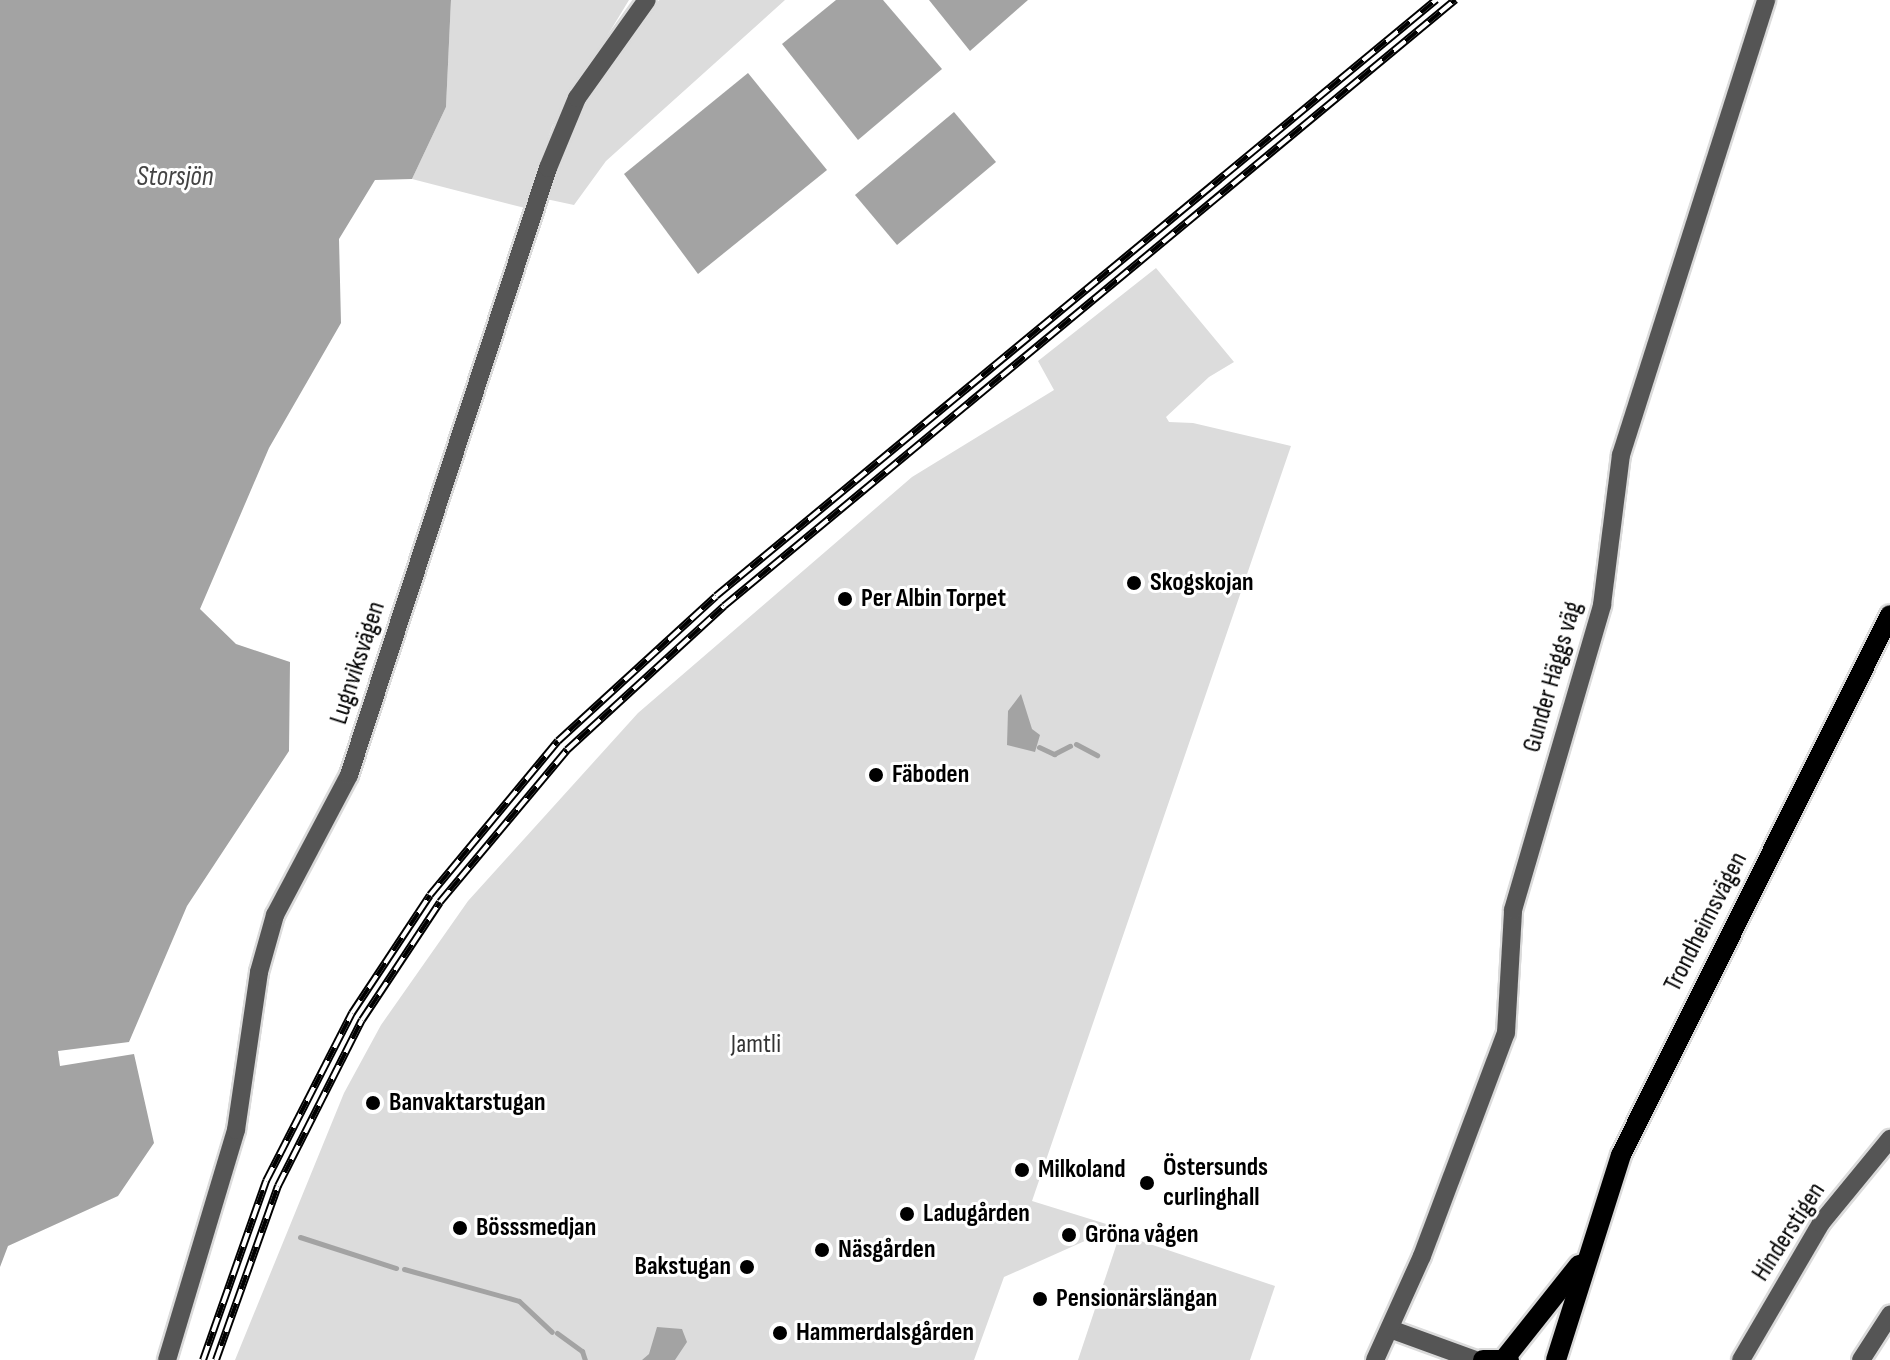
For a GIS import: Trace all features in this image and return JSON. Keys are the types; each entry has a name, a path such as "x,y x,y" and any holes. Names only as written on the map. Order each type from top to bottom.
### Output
{"main road":[{"name":"Trondheimsvägen","path":"1556,1360 1584,1259 1627,1142 1890,615"},
{"name":"Trondheimsvägen","path":"1507,1359 1584,1259"},
{"path":"1483,1360 1507,1359"}],"street":[{"name":"Lugnviksvägen","path":"167,1360 236,1130 259,972 275,915 349,775 548,168 577,98 647,0"},
{"name":"Gunder Häggs väg","path":"1375,1360 1485,1096 1506,1033 1513,910 1602,605 1621,455 1766,0"},
{"name":"Hinderstigen","path":"1741,1360 1821,1223 1890,1139"},
{"path":"1861,1360 1890,1315"},
{"path":"1390,1329 1410,1339 1475,1360"},
{"path":"1410,1339 1427,1360"}],"green space":[{"path":"451,0 629,0 552,127 525,208 412,179 446,107"},
{"path":"659,0 785,0 606,161 574,205 546,199 584,108"},
{"name":"Jamtli","path":"1156,268 1234,362 1209,377 1166,417 1169,422 1193,423 1291,446 1032,1201 1116,1227 1004,1277 974,1360 235,1360 344,1093 381,1025 468,901 638,713 912,477 1054,390 1038,361"},
{"path":"1120,1234 1275,1286 1250,1360 1078,1360"}],"water":[{"name":"Storsjön","path":"0,0 451,0 446,107 412,179 375,180 339,239 341,323 269,448 200,609 236,644 290,662 289,751 187,906 129,1042 58,1051 60,1066 134,1054 154,1143 118,1196 8,1246 0,1267"},
{"path":"836,0 883,0 942,69 858,140 782,44"},
{"path":"929,0 1028,0 970,51"},
{"path":"748,73 827,170 698,274 624,174"},
{"path":"954,112 996,162 897,245 855,195"},
{"path":"1021,694 1032,729 1040,735 1035,752 1007,745 1008,711"},
{"path":"657,1327 682,1329 687,1342 675,1360 642,1360 649,1354"}],"waterway":[{"path":"1076,744 1097,755"},
{"path":"1039,747 1054,754 1070,746"},
{"path":"300,1237 396,1268"},
{"path":"404,1269 519,1301 552,1332"},
{"path":"557,1333 582,1351 585,1360"}],"railway":[{"path":"203,1360 266,1181 352,1013 430,895 558,741 716,596 1436,0"},
{"path":"216,1360 278,1186 362,1020 440,902 567,750 724,606 1455,0"}],"place":[{"name":"Skogskojan","path":"1134,583"},
{"name":"Per Albin Torpet","path":"845,599"},
{"name":"Fäboden","path":"876,775"},
{"name":"Banvaktarstugan","path":"373,1103"},
{"name":"Milkoland","path":"1022,1170"},
{"name":"Östersunds curlinghall","path":"1147,1183"},
{"name":"Ladugården","path":"907,1214"},
{"name":"Bösssmedjan","path":"460,1228"},
{"name":"Gröna vågen","path":"1069,1235"},
{"name":"Näsgården","path":"822,1250"},
{"name":"Bakstugan","path":"747,1267"},
{"name":"Pensionärslängan","path":"1040,1299"},
{"name":"Hammerdalsgården","path":"780,1333"}]}
